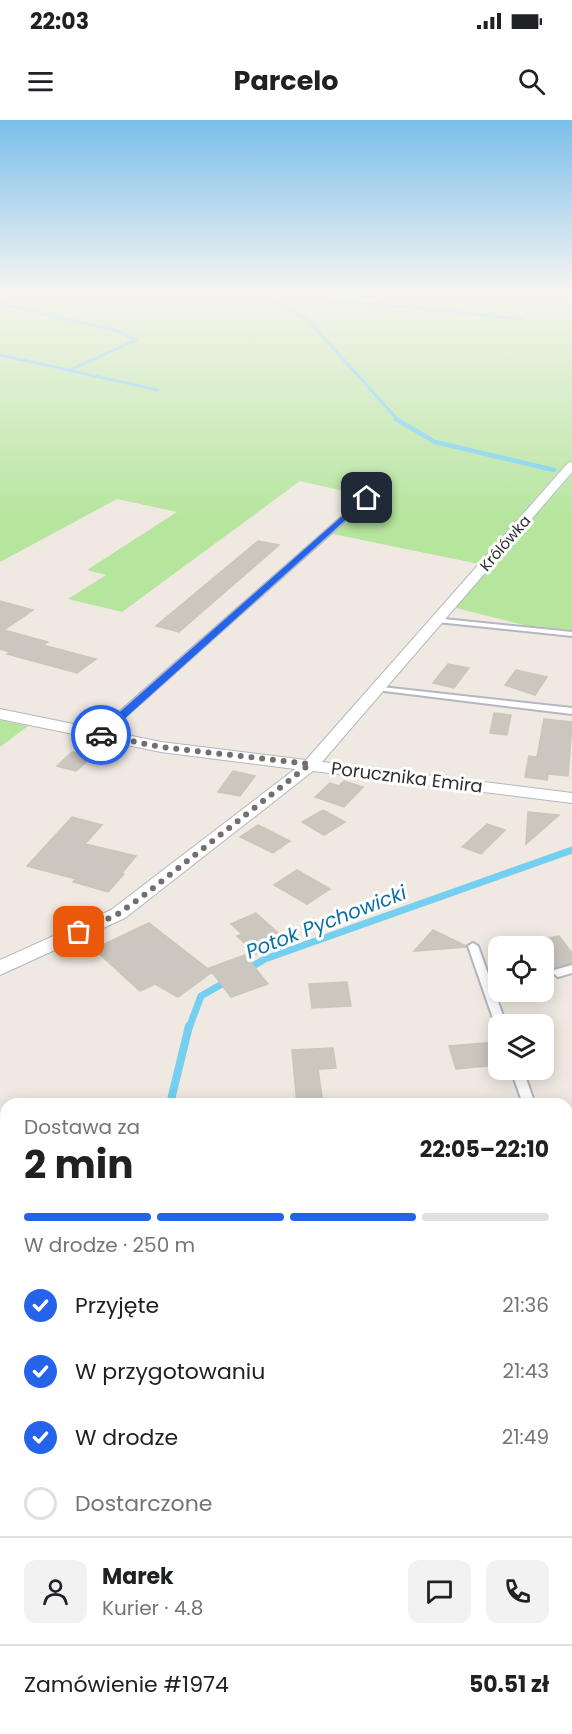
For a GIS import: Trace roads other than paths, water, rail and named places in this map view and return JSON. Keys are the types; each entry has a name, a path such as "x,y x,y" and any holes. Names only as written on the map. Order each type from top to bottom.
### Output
{"street":[{"name":"Królówka","path":"0,969 118,914 310,764 572,465"},
{"name":"Porucznika Emira","path":"0,714 161,747 572,798"}],"lane":[{"path":"99,735 367,498"},
{"path":"437,620 572,634"},
{"path":"376,688 572,711"},
{"path":"473,946 497,1014"},
{"path":"558,973 572,969"},
{"path":"521,1080 527,1098"}],"waterway":[{"path":"60,368 158,390"},
{"path":"70,370 74,368"},
{"path":"351,368 398,420"},
{"path":"396,419 435,442 554,470"},
{"name":"Potok Pychowicki","path":"246,970 265,959 572,850"},
{"name":"Potok Pychowicki","path":"189,1028 201,996 229,980"},
{"name":"Potok Pychowicki","path":"171,1098 189,1026"}]}
